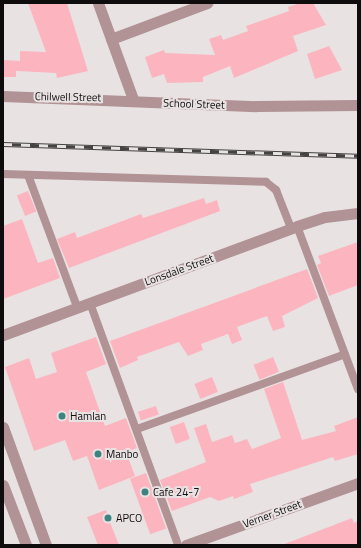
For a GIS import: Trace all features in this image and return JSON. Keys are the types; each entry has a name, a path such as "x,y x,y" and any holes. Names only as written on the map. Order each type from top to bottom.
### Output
{"street":[{"path":"98,3 133,99"},
{"path":"111,39 207,3"},
{"name":"Chilwell Street","path":"3,96 133,99"},
{"name":"School Street","path":"133,99 179,104 358,105"},
{"name":"Lonsdale Street","path":"3,335 294,227 325,217 358,213"},
{"path":"3,427 46,545"},
{"name":"Verner Street","path":"186,545 358,483"},
{"path":"3,485 26,545"}],"lane":[{"path":"3,174 266,182 276,190 294,227 358,389"},
{"path":"28,175 77,307"},
{"path":"90,303 178,545"},
{"path":"137,429 345,354"}],"building":[{"path":"28,3 67,3 88,71 57,78 56,73 16,71 16,77 3,77 3,60 20,61 20,51 46,52"},
{"path":"300,3 313,3 326,25 293,36 298,51 234,78 230,66 203,77 203,82 167,83 164,74 152,78 145,57 164,50 165,53 215,55 209,39 221,35 223,40 248,31 246,26 289,11 288,7"},
{"path":"329,46 342,70 315,79 307,54"},
{"path":"28,191 36,211 25,216 17,195"},
{"path":"204,198 206,204 217,200 220,211 69,268 57,239 75,232 77,238 141,214 143,218"},
{"path":"22,219 38,263 53,258 60,278 3,299 3,226"},
{"path":"358,242 358,285 329,296 317,265 321,263 318,256"},
{"path":"307,269 318,298 282,316 285,327 273,331 267,316 237,327 242,340 232,344 228,334 201,344 203,350 188,356 179,342 137,357 138,360 120,368 110,341"},
{"path":"96,337 106,364 86,372 105,426 126,418 137,448 126,452 135,476 99,490 87,456 73,461 65,440 34,451 5,367 29,358 36,379 57,372 51,353"},
{"path":"273,357 279,372 260,380 254,365"},
{"path":"212,377 218,392 200,399 194,384"},
{"path":"283,382 302,440 336,431 334,426 358,417 358,454 335,461 333,457 250,484 253,492 234,499 233,496 219,501 210,497 172,511 160,480 206,462 194,428 206,424 212,442 232,435 235,443 247,439 252,449 281,438 264,389"},
{"path":"156,406 159,415 141,420 138,412"},
{"path":"184,422 190,439 176,444 170,427"},
{"name":"Cafe 24-7","path":"146,473 166,528 150,534 130,479"},
{"path":"106,510 119,545 98,545 87,517"},
{"path":"352,518 354,523 358,521 358,545 282,545"}],"railway":[{"path":"3,144 358,156"}],"place":[{"name":"Hamlan","path":"62,416"},
{"name":"Manbo","path":"98,454"},
{"name":"Cafe 24-7","path":"145,492"},
{"name":"APCO","path":"108,518"}]}
